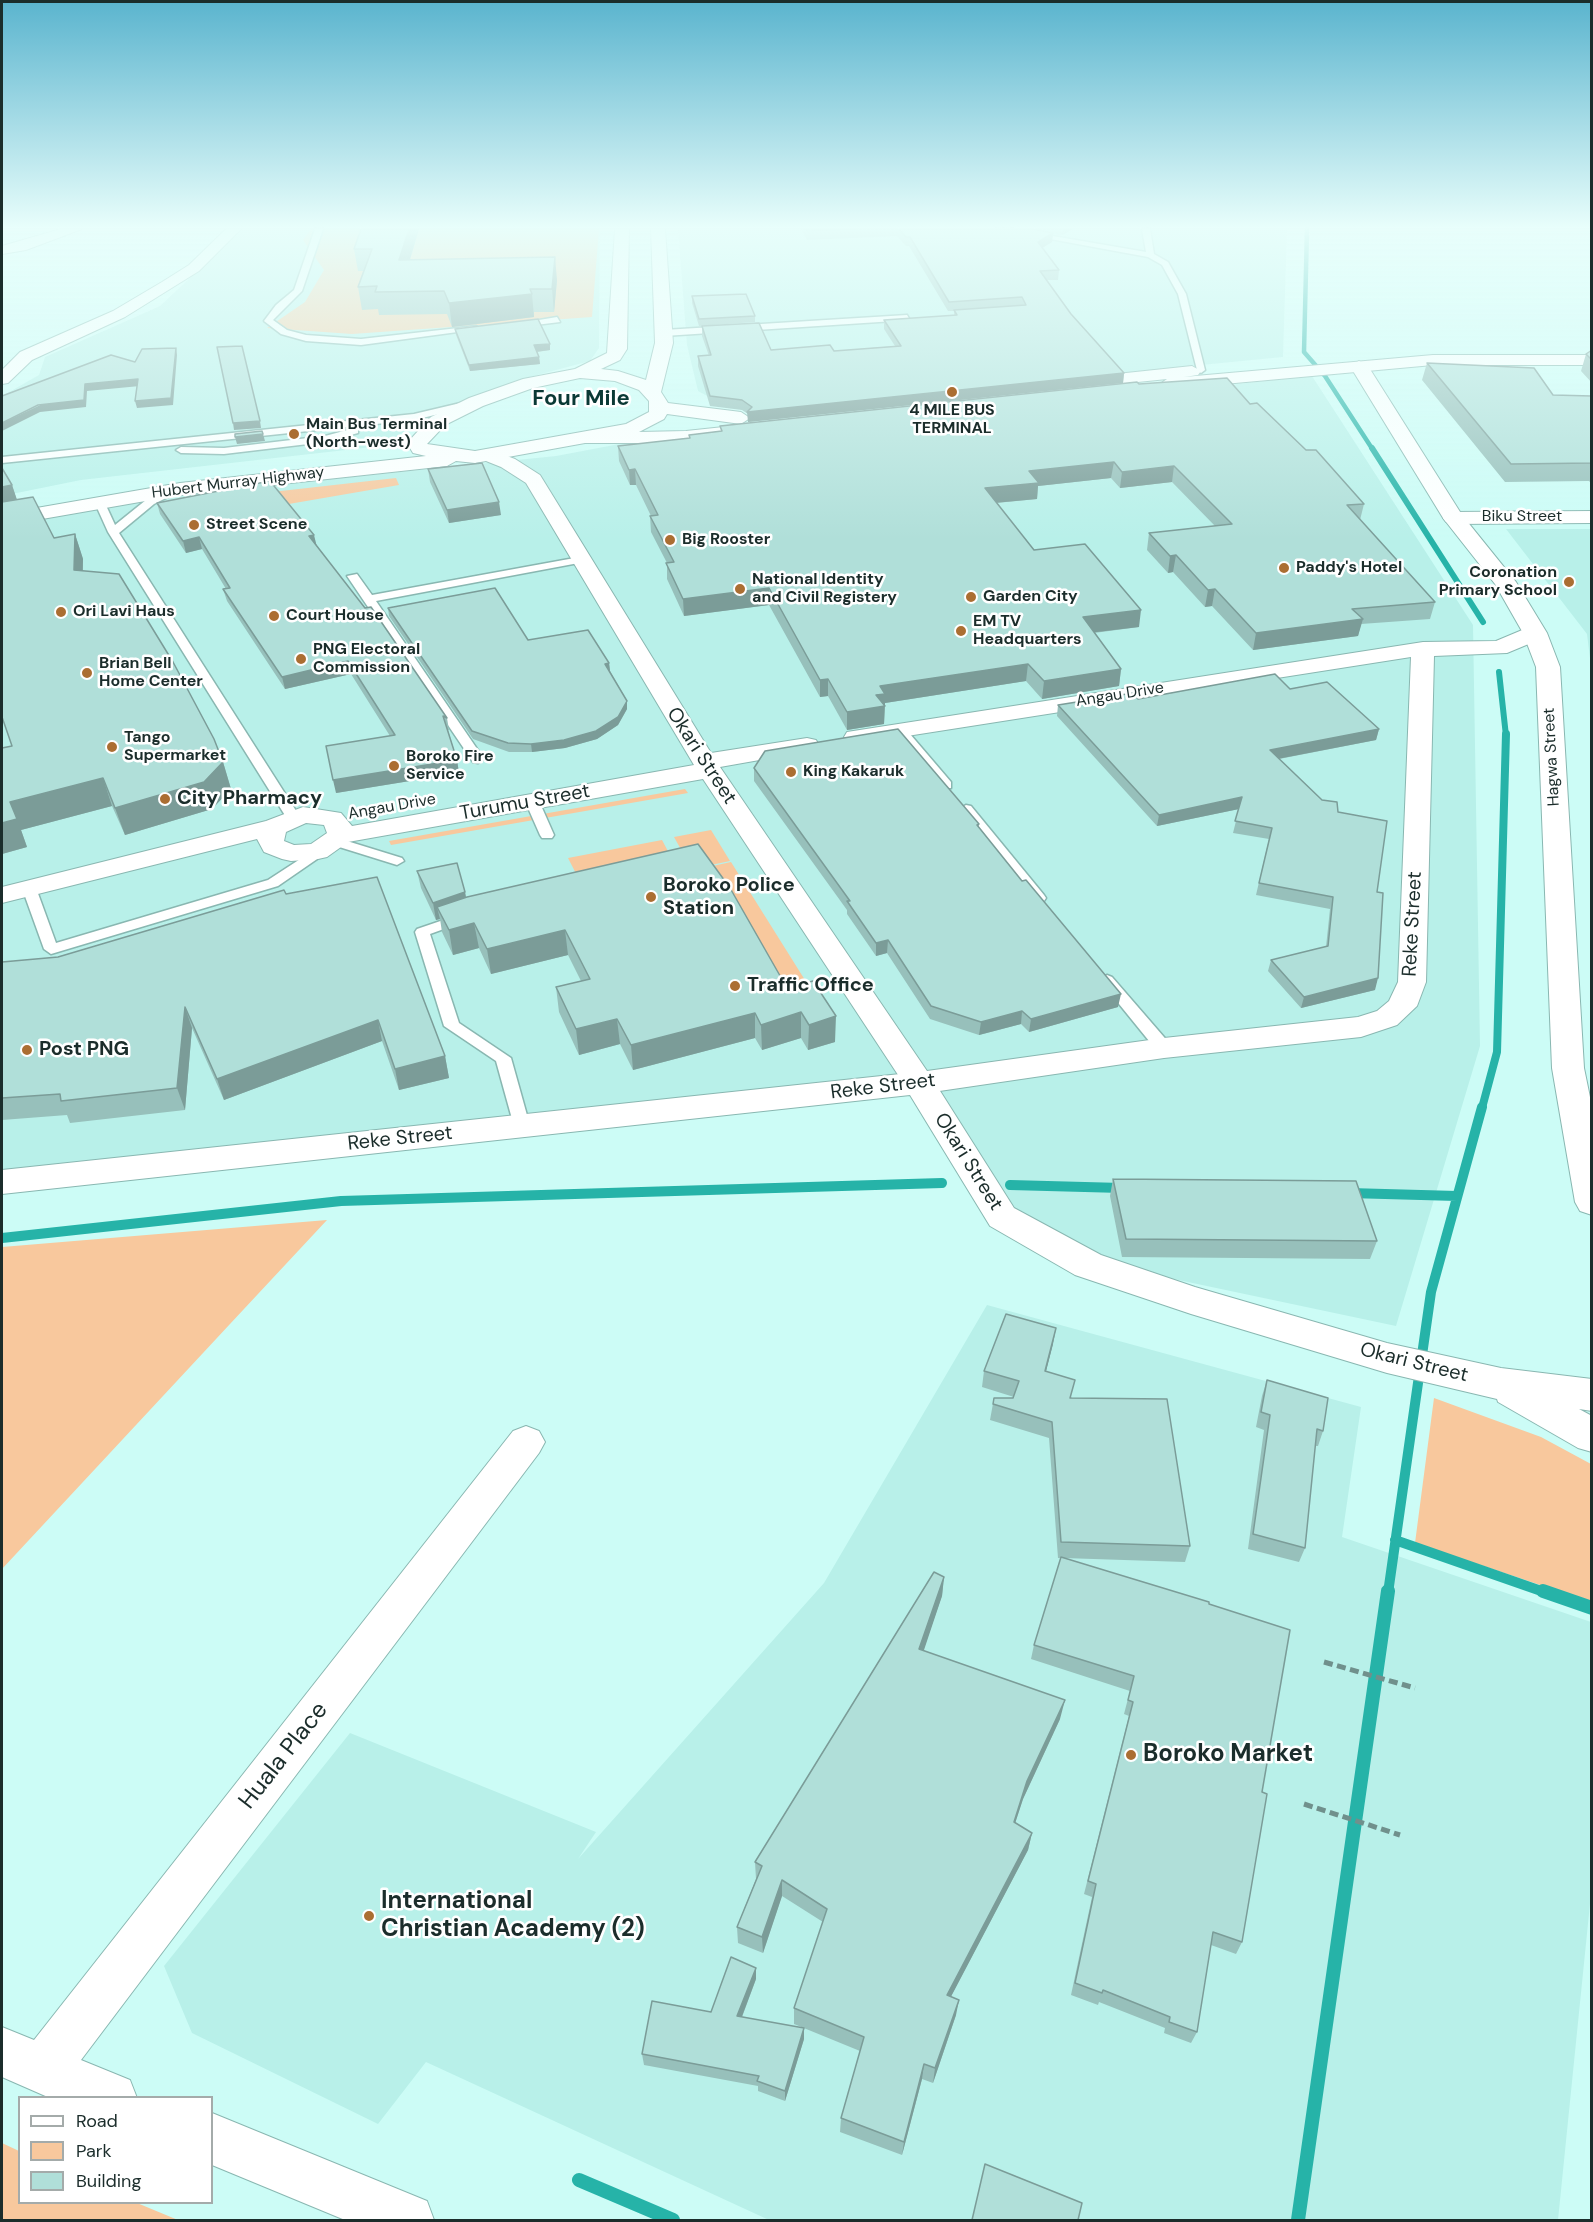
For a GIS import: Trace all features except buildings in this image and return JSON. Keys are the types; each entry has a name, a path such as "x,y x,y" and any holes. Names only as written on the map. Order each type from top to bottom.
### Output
{"main road":[{"path":"580,373 614,356 618,349 619,333"},
{"path":"588,438 632,428 657,415 656,399 664,333"},
{"path":"1592,351 1443,352 1326,359 1288,367 1062,390 1201,370 1288,367 1351,367 1433,360 1592,360"},
{"name":"Hagwa Street","path":"1351,367 1453,518 1505,582 1535,633 1548,667 1568,1068 1592,1202"},
{"path":"580,373 618,376 637,382 656,399 758,423 687,437 588,438"},
{"name":"Hubert Murray Highway","path":"25,496 366,453 394,446 476,402 529,383 580,373"},
{"path":"438,421 417,443 420,448 482,456"},
{"name":"Hubert Murray Highway","path":"2,520 99,501 180,489 482,456 588,438"},
{"name":"Reke Street","path":"2,1182 919,1083"},
{"name":"Okari Street","path":"919,1083 1002,1217 1088,1264 1191,1300 1388,1358 1501,1384 1592,1395"},
{"name":"Okari Street","path":"1501,1384 1592,1436"}],"street":[{"path":"2,379 26,356 78,333"},
{"path":"2,354 26,356"},
{"path":"533,479 532,471 542,446"},
{"name":"Okari Street","path":"482,456 508,463 533,479 704,762 919,1083"},
{"name":"Biku Street","path":"1453,518 1592,517"},
{"name":"Angau Drive","path":"331,836 704,762 1289,668 1423,649 1498,648 1535,633"},
{"name":"Reke Street","path":"919,1083 1164,1048 1361,1027 1387,1018 1402,1006 1412,982 1423,649"},
{"name":"Turumu Street","path":"331,836 532,801 704,762"},
{"path":"2,895 313,814 331,836 303,854 280,850 270,839 284,822"},
{"name":"Huala Place","path":"22,2061 526,1442"},
{"path":"22,2061 110,2096"},
{"path":"213,2139 408,2220"}],"lane":[{"path":"287,333 306,338 361,342 445,333"},
{"path":"664,333 669,333"},
{"path":"1192,333 1201,370"},
{"path":"2,460 117,448 224,451 325,439 476,402"},
{"path":"113,532 150,502 180,489"},
{"path":"99,501 113,532 284,822"},
{"path":"368,599 580,560"},
{"path":"353,576 478,759"},
{"path":"900,730 1051,912"},
{"path":"532,801 548,835"},
{"path":"29,888 51,949 273,883 302,866 331,836 397,861"},
{"path":"474,913 422,932 452,1026 503,1058 522,1126"},
{"path":"1096,966 1164,1048"}],"path":[{"path":"1324,1662 1414,1688"},
{"path":"1304,1804 1400,1835"}],"shaded area":[{"path":"100,333 599,333 599,348 590,361 515,381 426,419 381,446 81,480 2,496 2,396 39,375 45,357"},
{"path":"686,333 1284,333 1283,357 771,407 729,408 698,391"},
{"path":"1312,376 1473,625 1480,1046 1396,1326 1046,1252 919,1083 2,1181 2,518 164,496 556,456 630,442 902,420"},
{"name":"Coronation Primary School","path":"1506,529 1592,529 1591,666 1587,634"},
{"name":"Boroko Market","path":"987,1305 1361,1407 1342,1537 1591,1622 1591,1894 1558,2220 769,2220 426,2062 378,2124 192,2033 164,1966 350,1733 596,1832 578,1859 824,1583"}],"green space":[{"path":"333,333 370,333 352,334"},
{"path":"396,478 399,485 283,505 272,492"},
{"path":"685,789 688,793 391,845 389,841"},
{"path":"711,830 730,861 692,869 674,837"},
{"path":"662,840 678,870 585,891 568,858"},
{"path":"731,862 820,1004 787,1013 699,869"},
{"path":"327,1220 230,1324 2,1569 2,1247"},
{"path":"1434,1398 1541,1437 1591,1464 1591,1602 1415,1543"},
{"path":"2,2143 18,2151 18,2204 139,2204 178,2220 2,2220"}],"waterway":[{"path":"1304,333 1304,352 1325,376 1373,450"},
{"path":"1372,448 1483,622"},
{"path":"1499,672 1506,736"},
{"path":"1482,1108 1497,1052 1506,736"},
{"path":"1396,1540 1431,1292 1482,1107"},
{"path":"2,1238 341,1201 942,1183"},
{"path":"1010,1185 1122,1188"},
{"path":"1349,1193 1457,1196"},
{"path":"1388,1593 1396,1540"},
{"path":"1396,1540 1547,1593"},
{"path":"1298,2220 1388,1591"},
{"path":"1543,1591 1592,1608"},
{"path":"579,2180 673,2220"}],"place":[{"name":"4 MILE BUS TERMINAL","path":"952,392"},
{"name":"Main Bus Terminal (North-west)","path":"294,434"},
{"name":"Street Scene","path":"194,525"},
{"name":"Big Rooster","path":"670,540"},
{"name":"Paddy's Hotel","path":"1284,568"},
{"name":"Coronation Primary School","path":"1569,582"},
{"name":"National Identity and Civil Registery","path":"740,589"},
{"name":"Garden City","path":"971,597"},
{"name":"Ori Lavi Haus","path":"61,612"},
{"name":"Court House","path":"274,616"},
{"name":"EM TV Headquarters","path":"961,631"},
{"name":"PNG Electoral Commission","path":"301,659"},
{"name":"Brian Bell Home Center","path":"87,673"},
{"name":"Tango Supermarket","path":"112,747"},
{"name":"Boroko Fire Service","path":"394,766"},
{"name":"King Kakaruk","path":"791,772"},
{"name":"City Pharmacy","path":"165,799"},
{"name":"Boroko Police Station","path":"651,897"},
{"name":"Traffic Office","path":"735,986"},
{"name":"Post PNG","path":"27,1050"},
{"name":"Boroko Market","path":"1131,1755"},
{"name":"International Christian Academy (2)","path":"369,1916"}],"district":[{"name":"Four Mile","path":"581,399"}]}
